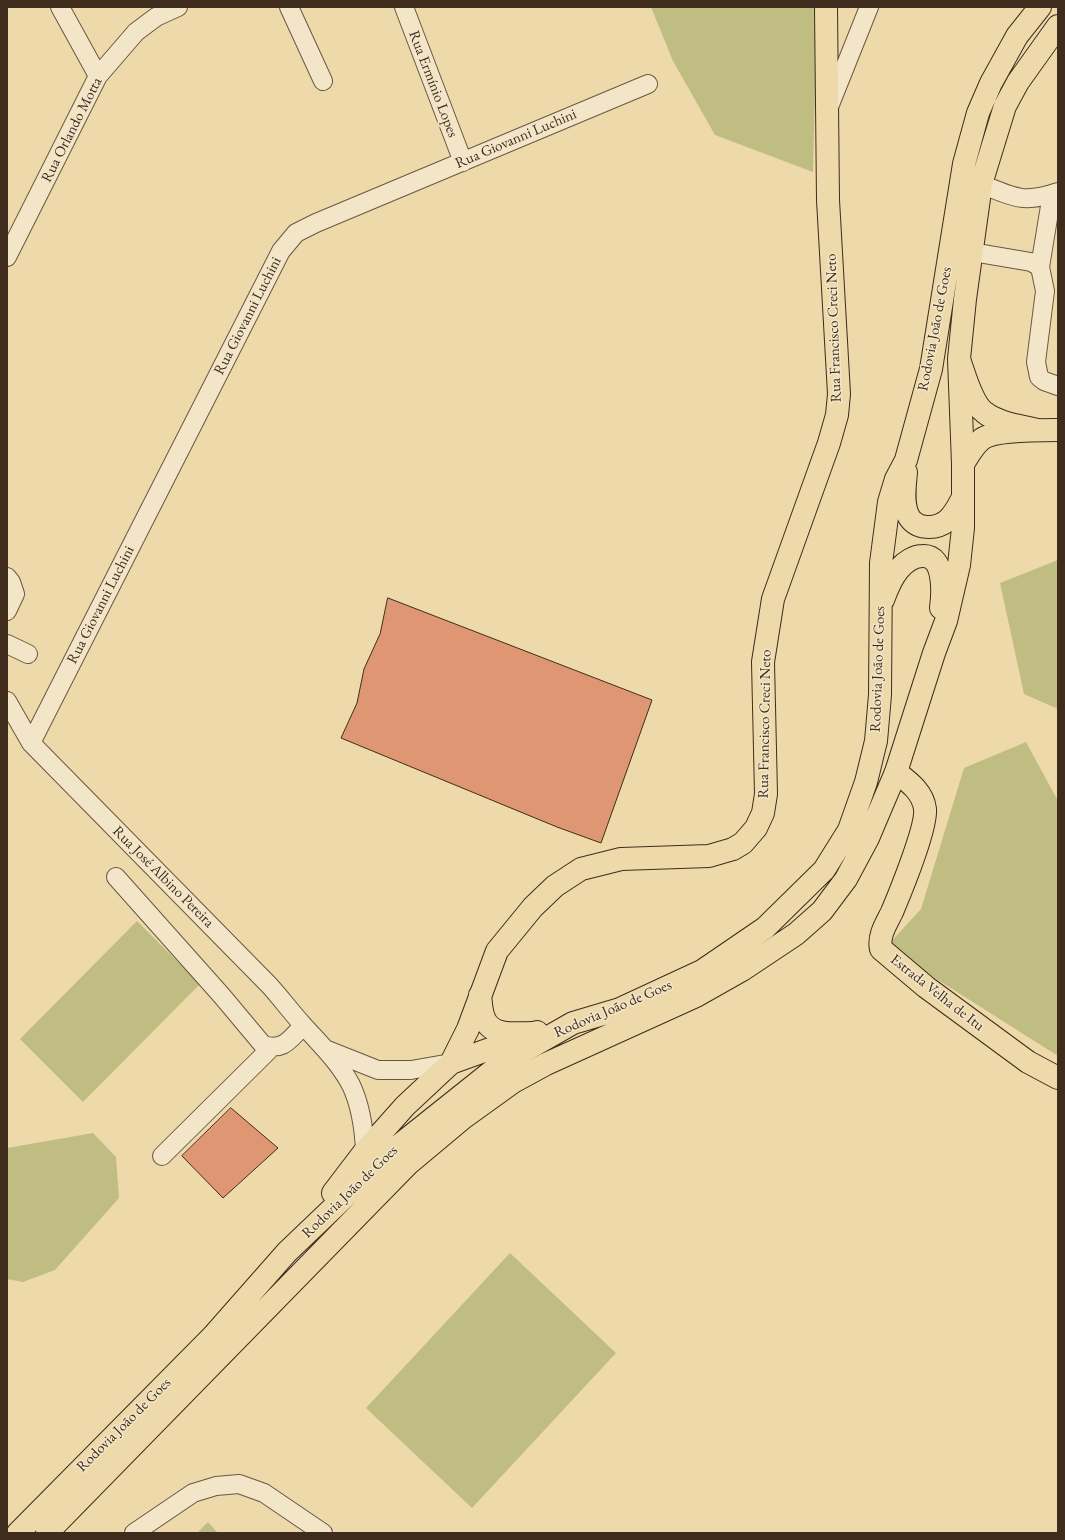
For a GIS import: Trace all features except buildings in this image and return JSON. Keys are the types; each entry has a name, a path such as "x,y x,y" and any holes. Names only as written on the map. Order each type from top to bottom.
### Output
{"main road":[{"path":"826,7 828,109"},
{"name":"Rodovia João de Goes","path":"18,1533 213,1336 287,1252 396,1147 501,1064 573,1023 620,1009 702,971 765,928 824,870 849,830 866,782 876,741 880,696 881,563 889,502 896,479 906,460 931,369 964,164 978,114 991,83 1017,36 1040,7"},
{"name":"Rodovia João de Goes","path":"47,1533 408,1164 463,1118 513,1082 546,1064 696,996 742,970 796,934 822,910 846,879 868,838 896,772 934,653 946,621 959,565 963,528 963,464 959,359 981,184 1005,106 1018,82 1058,26"},
{"name":"Rua Francisco Creci Neto","path":"451,1063 468,1029 498,951 533,907 555,886 581,869 622,859 709,856 733,849 743,843 756,828 763,813 766,794 763,662 772,599 829,442 837,415 840,394 828,200 828,109"},
{"path":"959,359 976,403 983,412 991,417 1047,430"},
{"path":"963,464 982,439 997,435 1047,430"},
{"path":"906,460 905,504 908,516 916,525 925,528 947,521 962,499"},
{"path":"881,606 890,583 899,569 908,561 918,556 928,556 934,560 941,582 941,604 934,653"},
{"name":"Estrada Velha de Itu","path":"896,772 917,789 926,810 919,838 901,891 880,938 881,949 926,987 1028,1062 1058,1078"},
{"path":"480,995 485,1020 494,1030 506,1033 533,1033"},
{"path":"287,1252 365,1151 405,1106 451,1063 533,1033 573,1023"}],"street":[{"path":"60,7 98,76"},
{"name":"Rua Orlando Motta","path":"7,257 98,76 136,32 156,17 178,7"},
{"path":"289,7 323,81"},
{"name":"Rua Ermínio Lopes","path":"404,7 463,162"},
{"path":"828,109 869,7"},
{"name":"Rua Giovanni Luchini","path":"31,743 281,251 296,233 316,223 648,84"},
{"path":"981,184 1015,198 1041,198 1055,193"},
{"path":"1055,193 1040,267 1045,291 1036,362 1039,377 1044,381 1058,386"},
{"path":"972,252 1031,262 1040,267"},
{"path":"7,577 11,582 15,594 7,611"},
{"path":"7,644 28,654"},
{"name":"Rua José Albino Pereira","path":"9,710 31,743 269,985 303,1026 325,1048 350,1085 360,1109 364,1132 365,1151"},
{"path":"116,877 222,996 263,1045 272,1047 284,1045 303,1026"},
{"path":"162,1156 272,1047"},
{"name":"Rua José Albino Pereira","path":"325,1048 378,1070 412,1070 451,1063"},
{"path":"134,1533 193,1493 216,1486 239,1484 264,1493 323,1533"}],"shaded area":[{"path":"651,7 817,7 813,172 715,135 673,61"},
{"path":"1058,560 1058,709 1024,694 1000,583"},
{"path":"1026,742 1058,801 1058,1056 886,947 921,909 964,768"},
{"path":"137,921 200,984 83,1102 20,1039"},
{"path":"93,1133 116,1157 119,1198 55,1270 23,1282 7,1279 7,1148"},
{"path":"510,1253 616,1353 472,1508 366,1408"},
{"path":"208,1522 218,1533 197,1533"}]}
